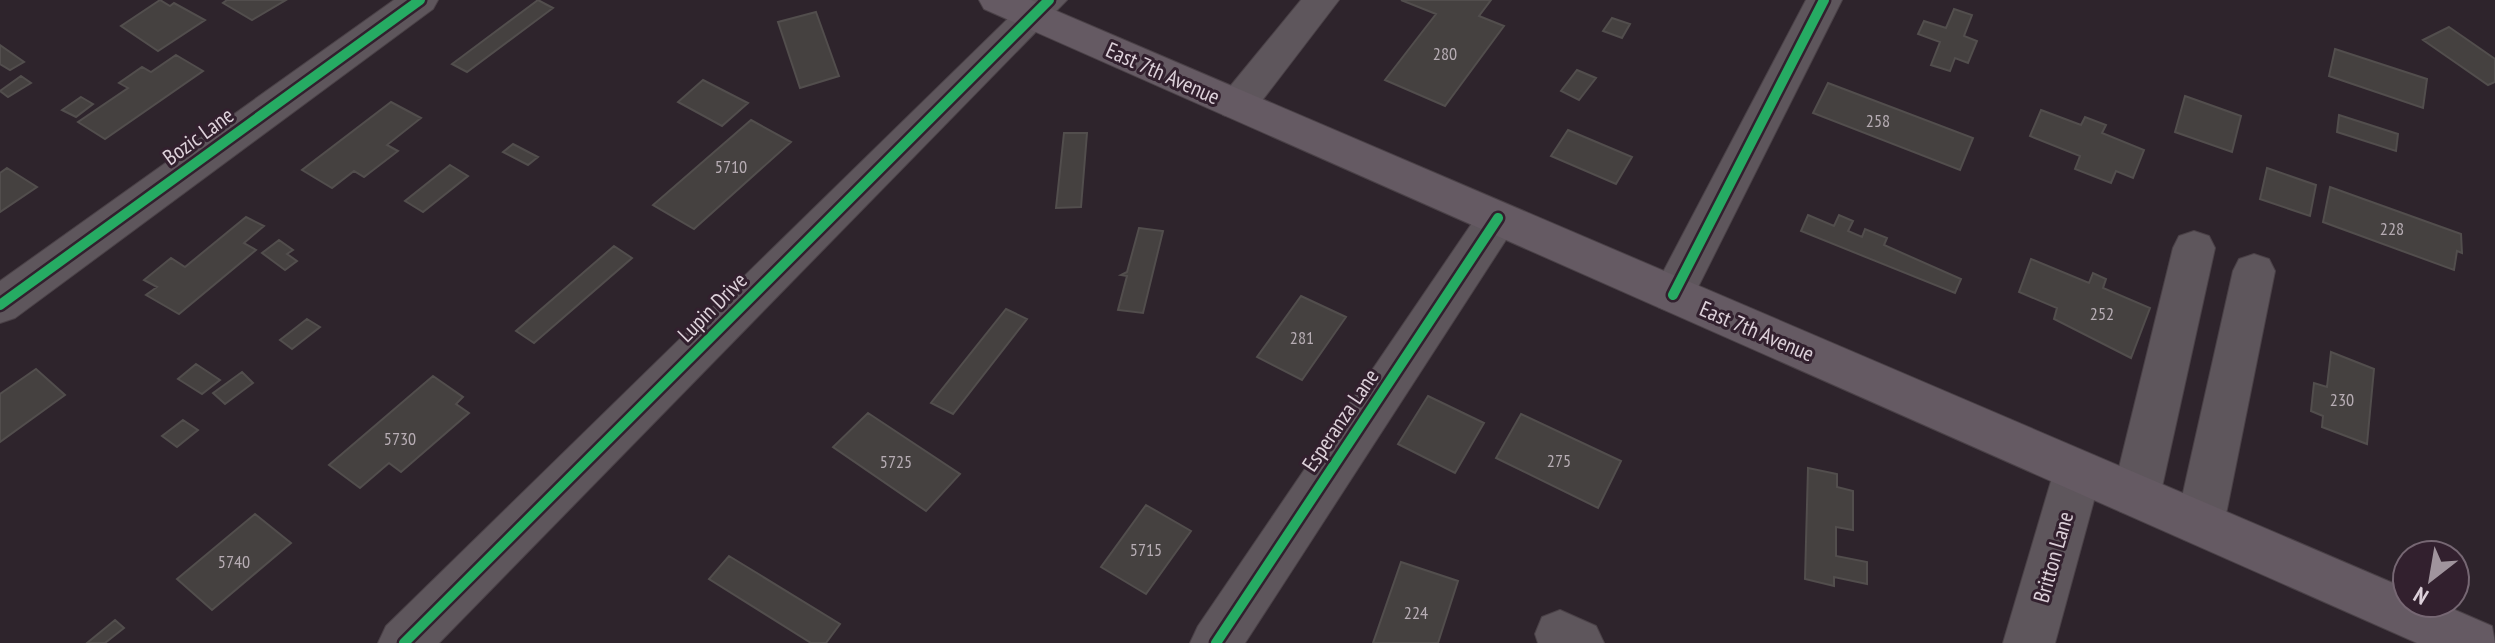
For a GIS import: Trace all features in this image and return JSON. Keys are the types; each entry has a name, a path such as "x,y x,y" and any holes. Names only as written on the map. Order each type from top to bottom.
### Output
{"main road":[{"name":"East 7th Avenue","path":"1026,5 1237,105 2474,643"}],"street":[{"name":"Bozic Lane","path":"0,305 420,0"},
{"path":"1237,105 1321,0"},
{"path":"1673,295 1824,0"},
{"name":"Lupin Drive","path":"404,643 1026,5"},
{"name":"Esperanza Lane","path":"1216,643 1498,218"},
{"path":"2136,496 2194,248"},
{"path":"2200,524 2254,271"},
{"name":"Britton Lane","path":"2029,643 2078,471"}],"building":[{"path":"160,0 170,6 174,3 205,20 158,51 121,26"},
{"path":"227,0 286,0 252,20 223,3"},
{"path":"538,0 553,8 467,72 452,64"},
{"path":"1401,0 1491,0 1479,16 1504,26 1445,106 1385,80 1436,14"},
{"path":"1954,9 1972,15 1964,36 1977,41 1968,63 1955,58 1950,71 1931,65 1940,42 1918,34 1924,21 1946,28"},
{"path":"816,12 839,76 800,88 778,22"},
{"path":"1612,18 1630,24 1622,38 1603,31"},
{"path":"2449,27 2495,59 2495,82 2488,85 2423,40"},
{"path":"0,45 24,62 10,70 0,64"},
{"path":"2335,49 2427,79 2423,108 2329,76"},
{"path":"176,55 203,71 105,139 78,122 128,88 119,83 142,67 151,72"},
{"path":"1577,70 1596,78 1579,100 1561,91"},
{"path":"21,76 31,83 8,97 0,91"},
{"path":"703,80 748,103 722,126 678,102"},
{"path":"1828,83 1973,138 1960,170 1813,113"},
{"path":"2185,96 2241,116 2232,152 2175,132"},
{"path":"81,97 93,104 76,117 62,110"},
{"path":"391,102 421,118 387,145 398,151 364,177 354,171 332,188 302,170"},
{"path":"2041,110 2081,125 2085,117 2106,125 2102,133 2144,150 2133,178 2116,171 2111,183 2075,169 2080,156 2030,136"},
{"path":"2339,115 2398,134 2396,151 2337,132"},
{"path":"751,120 791,142 694,229 653,205"},
{"path":"1568,130 1632,157 1616,184 1551,156"},
{"path":"1064,133 1087,133 1081,207 1056,208"},
{"path":"513,144 538,157 528,165 503,152"},
{"path":"450,165 468,176 423,212 405,201"},
{"path":"7,168 37,187 0,212 0,173"},
{"path":"2267,168 2316,185 2310,216 2260,199"},
{"path":"2330,187 2461,234 2462,253 2457,251 2454,270 2323,222"},
{"path":"1808,215 1834,226 1839,215 1853,221 1848,231 1862,237 1865,229 1887,238 1884,245 1961,279 1955,293 1801,231"},
{"path":"246,217 264,226 244,243 256,250 179,314 146,295 157,287 144,280 171,258 185,267"},
{"path":"1139,228 1163,231 1143,313 1118,310 1127,276 1121,275 1127,272"},
{"path":"279,240 293,250 287,254 297,261 285,270 262,253"},
{"path":"614,246 632,258 534,343 516,331"},
{"path":"2031,259 2089,283 2093,273 2106,279 2103,288 2150,308 2131,358 2054,319 2057,308 2019,292"},
{"path":"1301,296 1346,317 1302,380 1257,357"},
{"path":"1006,309 1027,319 953,414 931,403"},
{"path":"307,319 320,327 292,349 280,340"},
{"path":"2331,352 2374,369 2367,444 2322,427 2323,416 2311,411 2314,383 2327,387"},
{"path":"196,364 220,380 202,394 178,379"},
{"path":"36,369 65,395 0,442 0,394"},
{"path":"242,372 253,383 225,404 213,393"},
{"path":"433,376 463,397 456,404 469,413 401,472 389,463 360,488 329,465"},
{"path":"1428,396 1484,423 1455,473 1398,444"},
{"path":"868,413 960,474 926,511 833,447"},
{"path":"1521,414 1621,461 1598,508 1496,458"},
{"path":"183,420 198,430 177,447 162,436"},
{"path":"1808,468 1837,474 1837,487 1853,491 1853,530 1836,527 1836,556 1867,562 1867,584 1834,577 1834,586 1805,579"},
{"path":"1146,505 1191,531 1146,594 1101,567"},
{"path":"255,514 291,543 212,610 177,579"},
{"path":"729,556 840,624 826,643 811,643 709,579"},
{"path":"1401,562 1458,581 1438,643 1373,643"},
{"path":"115,620 124,628 105,643 87,643"}],"cycle path":[{"path":"0,305 420,0"},
{"path":"404,643 1049,0"},
{"path":"1673,295 1824,0"},
{"path":"1216,643 1498,218"}]}
